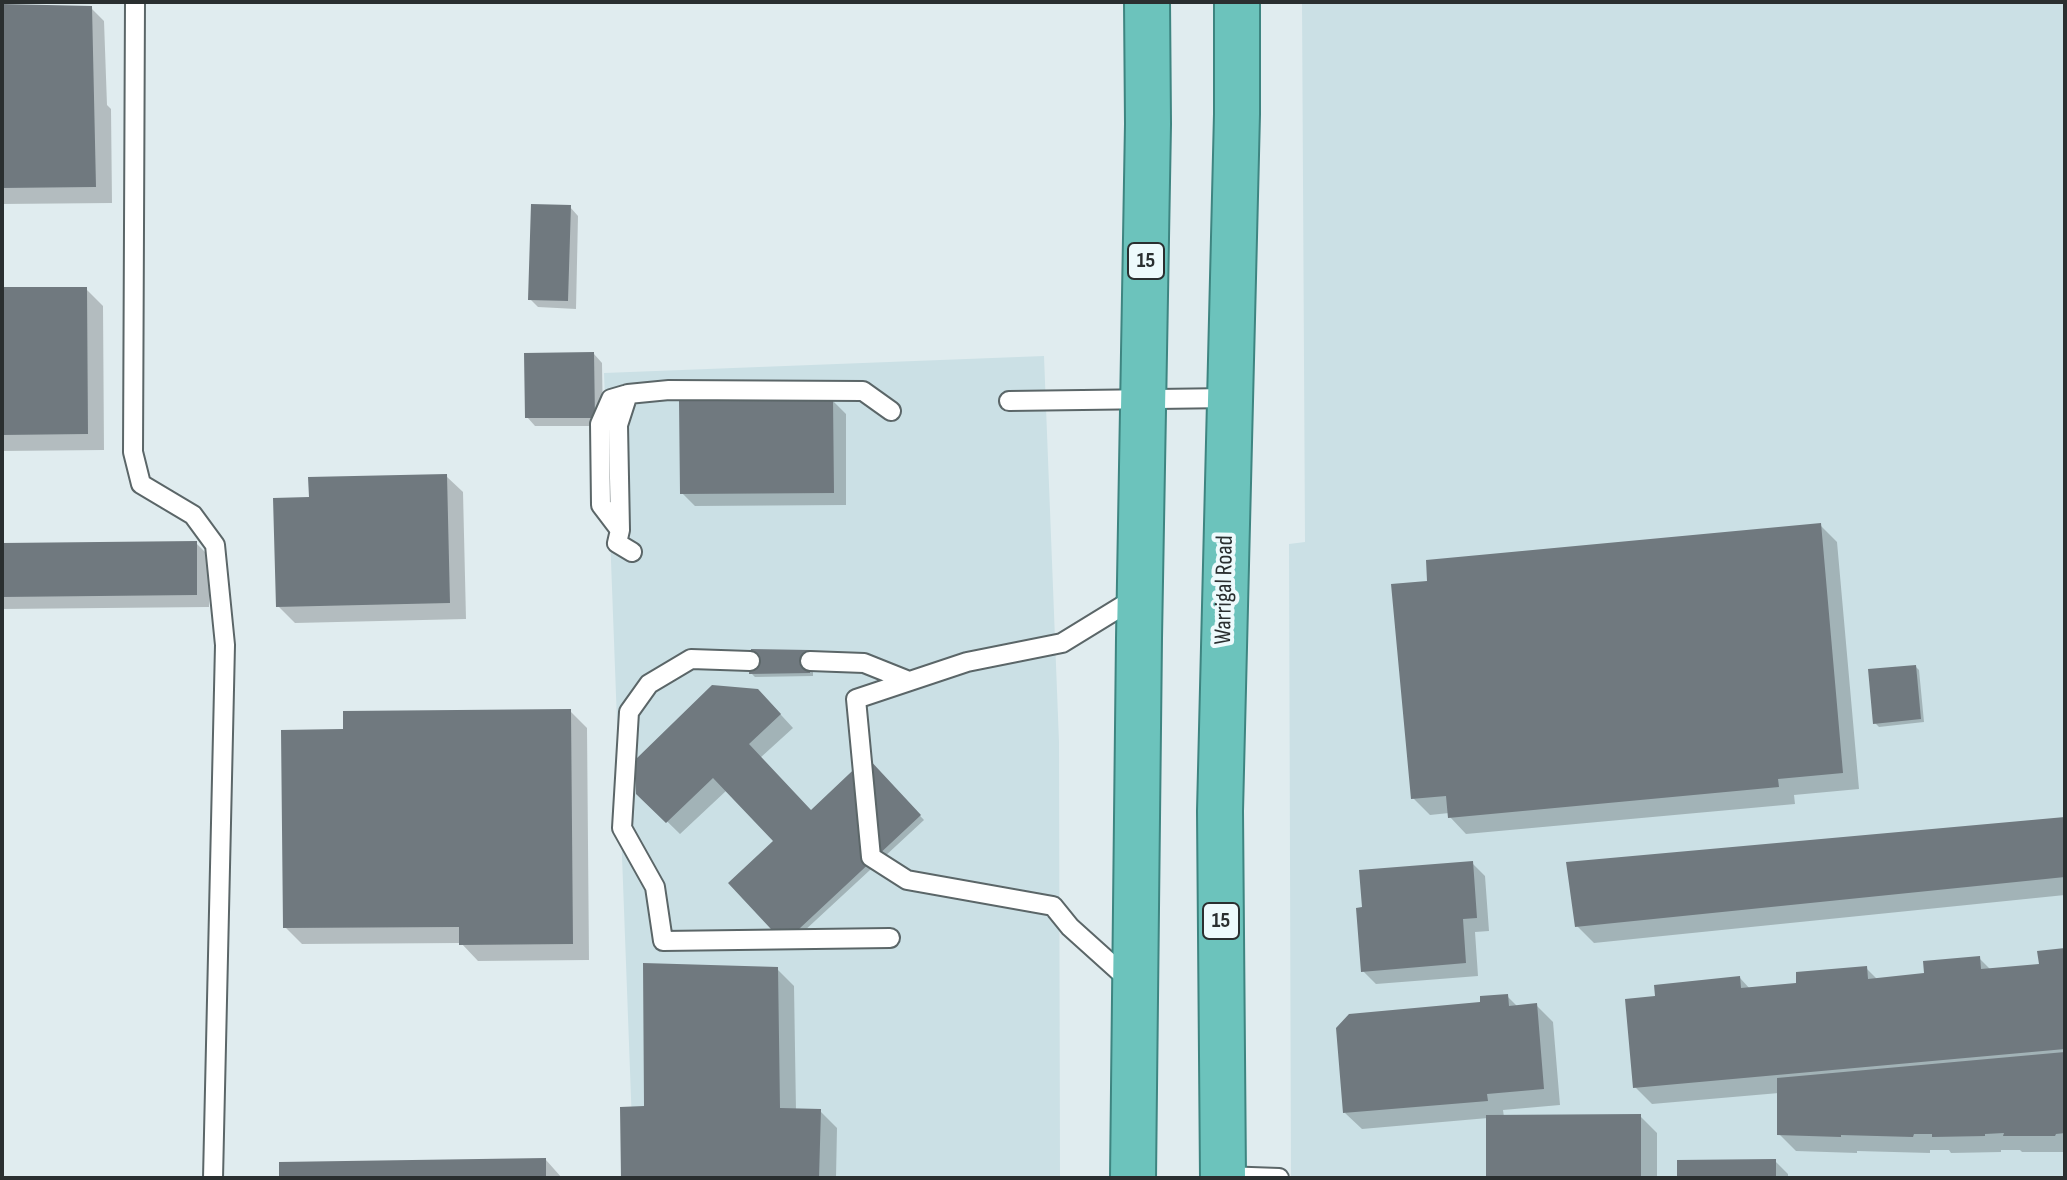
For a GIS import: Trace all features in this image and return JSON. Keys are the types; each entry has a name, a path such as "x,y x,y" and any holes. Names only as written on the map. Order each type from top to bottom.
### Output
{"highway":[{"name":"15","path":"1133,1178 1148,124 1147,2"},
{"name":"Warrigal Road","path":"1223,1177 1220,811 1237,2"}],"lane":[{"path":"135,2 133,452 141,484 193,515 215,545 225,645 213,1178"},
{"path":"632,552 617,543 620,530 618,425 628,394 669,390 863,391 891,411"},
{"path":"1009,401 1230,398"},
{"path":"1135,985 1070,927 1053,906 907,880 871,857 856,699 967,662 1062,643 1140,595"},
{"path":"750,661 691,659 649,684 629,712 622,828 655,887 663,941 890,938"},
{"path":"810,661 864,663 909,681"},
{"path":"1223,1177 1279,1178"}],"shaded area":[{"path":"1302,2 2065,2 2065,1178 1291,1178 1289,544 1305,542"},
{"path":"1044,356 1059,742 1060,1178 634,1178 604,373"}],"building":[{"path":"2,4 92,6 96,187 2,188"},
{"path":"531,204 571,205 568,301 528,300"},
{"path":"2,287 87,287 88,434 2,435"},
{"path":"594,352 595,418 525,418 524,353"},
{"path":"833,399 834,493 680,494 679,400"},
{"path":"447,474 450,603 276,607 273,498 309,497 308,477"},
{"path":"1821,523 1843,773 1778,779 1779,787 1448,818 1446,796 1411,799 1391,584 1427,581 1426,560"},
{"path":"197,541 197,595 2,597 2,543"},
{"path":"751,649 810,650 810,673 749,674"},
{"path":"1916,665 1921,719 1873,724 1868,669"},
{"path":"712,685 758,689 781,714 749,744 811,810 867,757 921,815 784,943 728,883 773,841 713,778 666,823 636,794 635,760"},
{"path":"571,709 573,944 459,945 459,927 283,928 281,730 343,729 343,711"},
{"path":"2065,817 2065,877 1575,927 1566,862"},
{"path":"1473,861 1477,918 1463,919 1466,963 1361,972 1356,908 1362,907 1359,870"},
{"path":"2065,948 2065,1049 1633,1088 1625,999 1655,996 1654,985 1740,976 1741,988 1796,983 1796,972 1867,966 1868,979 1924,973 1923,961 1980,956 1981,969 2039,964 2037,951"},
{"path":"643,963 778,967 780,1108 821,1109 819,1178 621,1178 620,1107 644,1106"},
{"path":"1508,994 1509,1006 1537,1003 1544,1089 1487,1094 1488,1101 1343,1113 1336,1028 1349,1014 1480,1002 1480,996"},
{"path":"2065,1052 2065,1133 2055,1136 2003,1136 2004,1133 1932,1137 1932,1134 1914,1134 1913,1137 1777,1135 1777,1078"},
{"path":"1641,1114 1641,1178 1486,1178 1486,1115"},
{"path":"546,1158 546,1178 279,1178 279,1162"},
{"path":"1776,1159 1776,1178 1677,1178 1677,1160"}]}
